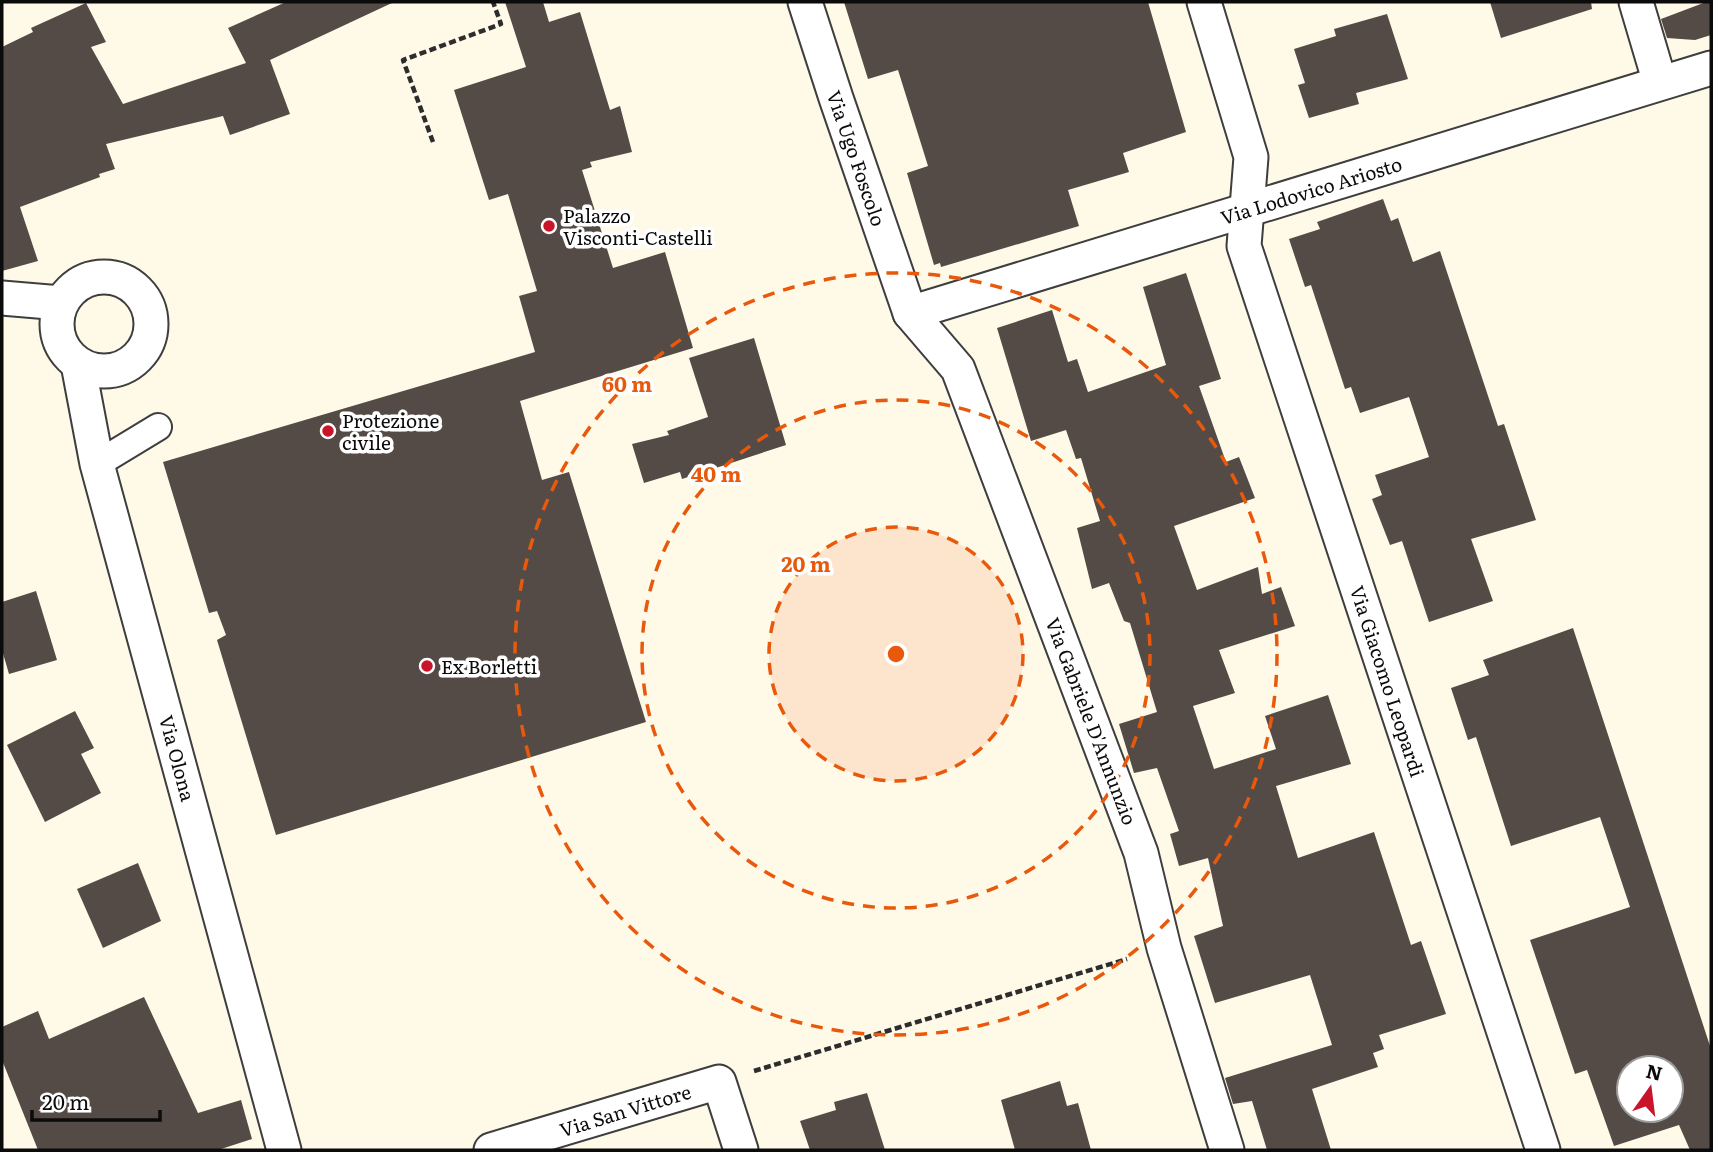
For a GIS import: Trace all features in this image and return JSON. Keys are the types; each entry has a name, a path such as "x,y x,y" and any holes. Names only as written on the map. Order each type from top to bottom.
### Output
{"street":[{"name":"Via Ugo Foscolo","path":"805,2 910,313"},
{"name":"Via Giacomo Leopardi","path":"1204,2 1251,157 1244,246 1543,1150"},
{"path":"1636,2 1661,83"},
{"name":"Via Lodovico Ariosto","path":"910,313 1711,68"},
{"path":"97,277 112,277 127,283 139,292 151,319 150,334 144,348 134,360 121,368 106,371 91,369 78,363 68,355 56,330 61,303 70,290 97,277"},
{"path":"2,299 61,303"},
{"name":"Via Gabriele D'Annunzio","path":"910,313 958,369 1141,853 1164,948 1227,1150"},
{"name":"Via Olona","path":"78,363 97,464 284,1150"},
{"path":"97,464 158,427"},
{"path":"719,1082 741,1150"},
{"name":"Via San Vittore","path":"491,1150 719,1082"}],"path":[{"path":"433,142 403,60 500,24 493,2"},
{"path":"719,1082 1164,948"}],"building":[{"path":"286,2 394,2 270,60 290,114 230,135 223,116 106,144 115,169 20,207 38,261 2,271 2,47 33,32 31,28 86,3 106,42 91,47 123,104 246,63 228,28"},
{"path":"505,2 543,2 549,22 580,12 610,110 620,106 632,152 590,162 592,167 582,170 613,268 665,252 693,348 520,401 542,480 569,472 646,722 276,835 217,640 226,635 217,611 209,613 163,462 535,352 519,296 537,291 508,194 489,200 454,90 526,67"},
{"path":"844,2 1148,2 1186,132 1123,153 1129,172 1068,190 1079,226 941,267 940,263 934,265 907,173 928,166 898,70 868,79"},
{"path":"1490,2 1591,2 1592,9 1501,38"},
{"path":"1711,2 1711,35 1695,40 1667,38 1661,19"},
{"path":"1387,14 1408,79 1356,93 1359,104 1309,118 1298,85 1305,83 1294,49 1336,36 1334,29"},
{"path":"1383,199 1391,221 1398,218 1413,262 1440,251 1498,426 1504,424 1536,520 1471,539 1493,601 1429,622 1402,541 1390,545 1372,499 1382,495 1375,475 1429,457 1409,397 1360,413 1351,387 1345,389 1311,285 1305,287 1289,239 1320,229 1317,222"},
{"path":"1186,273 1221,379 1199,386 1226,462 1239,457 1255,498 1174,526 1197,590 1258,567 1262,594 1281,587 1295,626 1219,650 1235,693 1193,706 1214,769 1276,749 1265,716 1328,695 1351,764 1276,786 1298,858 1374,832 1411,945 1421,941 1446,1014 1379,1035 1384,1049 1373,1053 1378,1067 1312,1089 1331,1150 1267,1150 1252,1101 1233,1104 1225,1078 1332,1045 1310,975 1215,1003 1194,936 1223,926 1208,858 1179,866 1170,834 1179,831 1157,768 1134,773 1119,724 1157,712 1130,623 1124,621 1109,583 1092,589 1077,528 1100,521 1081,458 1076,459 1066,430 1031,441 997,328 1052,310 1068,362 1077,359 1088,392 1166,365 1143,287"},
{"path":"754,338 786,445 682,479 680,472 644,483 632,444 669,435 667,431 708,417 689,358"},
{"path":"36,591 57,660 9,674 2,650 2,602"},
{"path":"1573,628 1711,1049 1711,1150 1690,1150 1679,1125 1614,1146 1587,1070 1575,1074 1530,940 1630,907 1600,817 1511,846 1476,737 1468,740 1451,688 1489,675 1483,660"},
{"path":"75,711 94,748 81,754 101,793 45,822 7,745"},
{"path":"138,863 161,921 103,948 77,889"},
{"path":"144,997 198,1113 241,1100 252,1139 218,1150 38,1150 2,1060 2,1027 38,1011 49,1039"},
{"path":"1060,1081 1067,1106 1078,1103 1091,1150 1015,1150 1001,1100"},
{"path":"867,1093 885,1150 810,1150 800,1121 836,1110 834,1102"}],"place":[{"name":"Palazzo Visconti-Castelli","path":"549,226"},
{"name":"Protezione civile","path":"328,431"},
{"name":"Ex Borletti","path":"427,666"}]}
